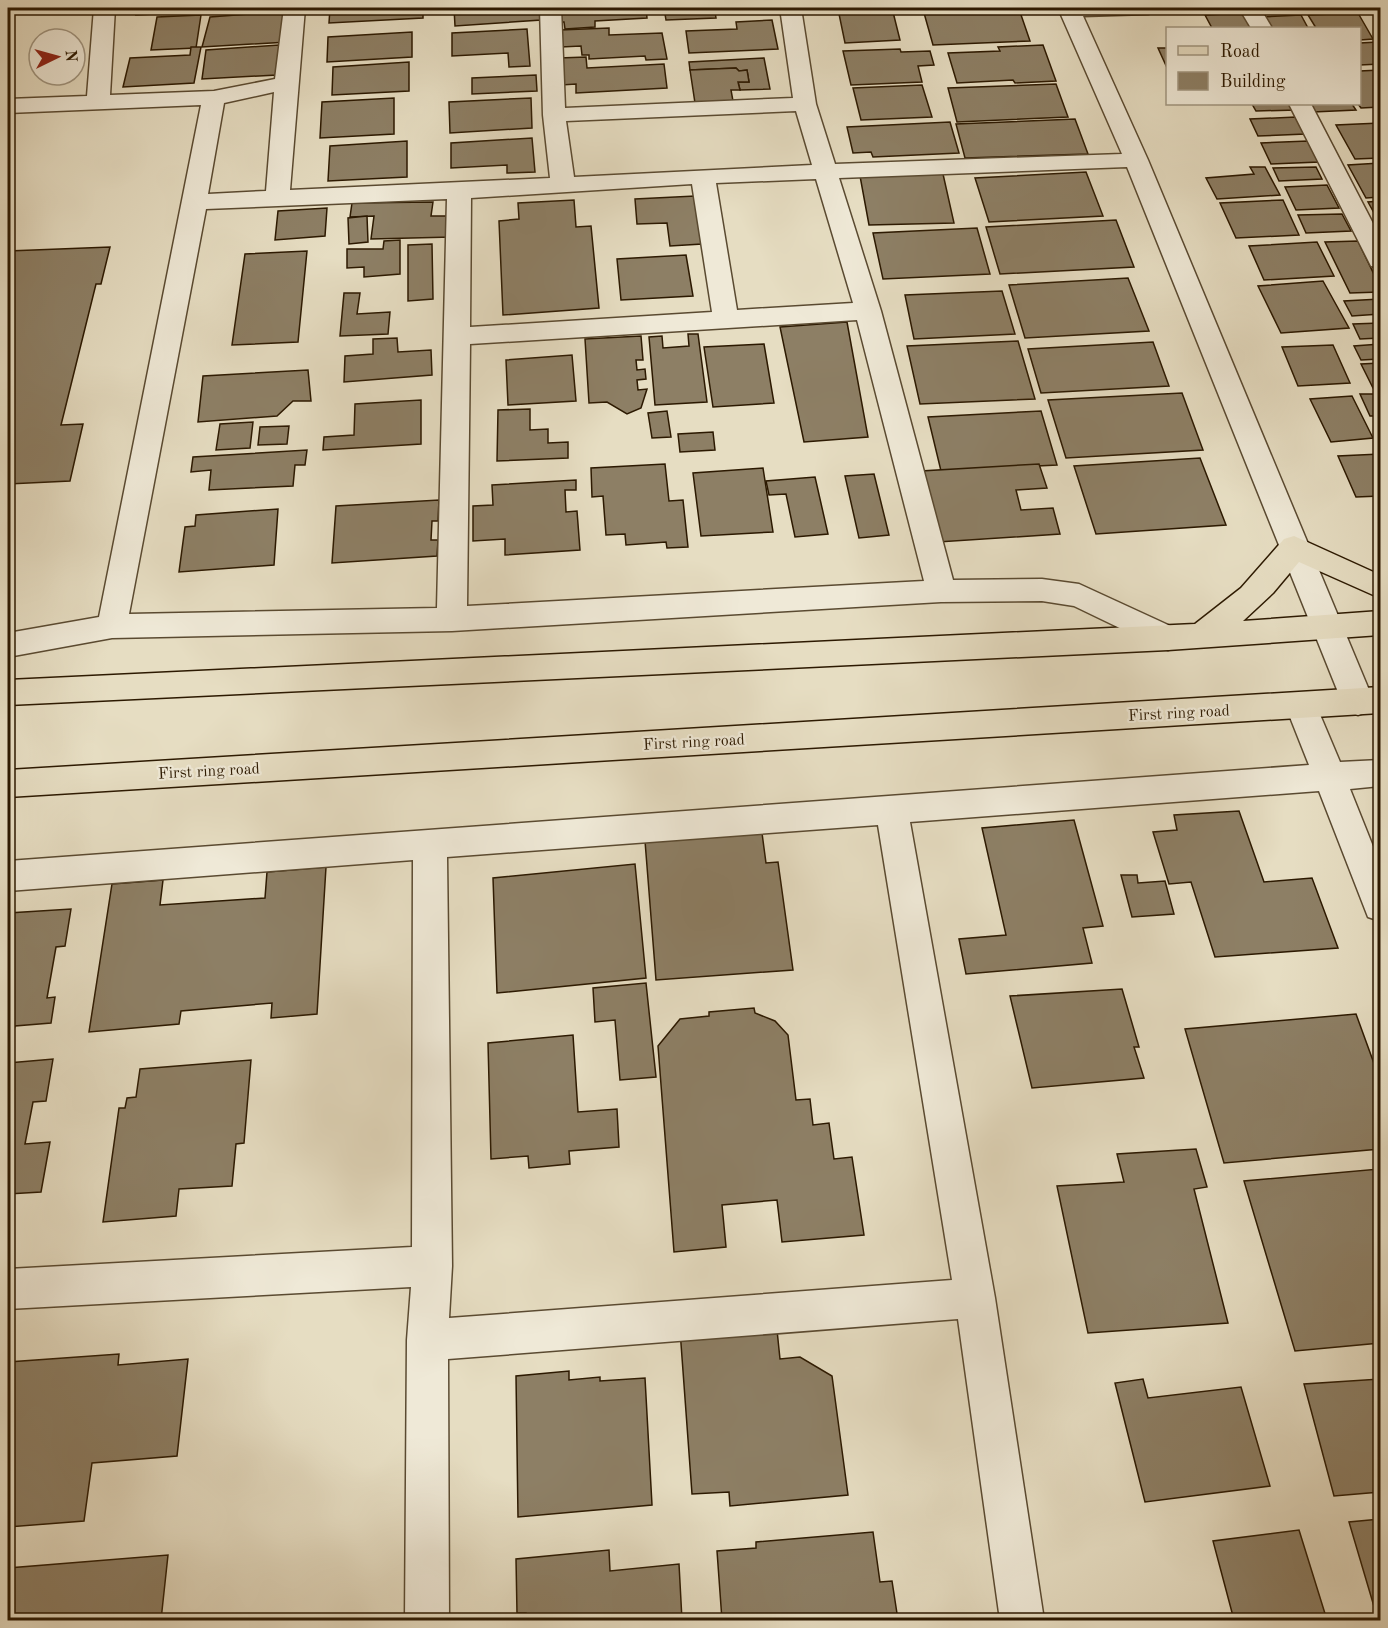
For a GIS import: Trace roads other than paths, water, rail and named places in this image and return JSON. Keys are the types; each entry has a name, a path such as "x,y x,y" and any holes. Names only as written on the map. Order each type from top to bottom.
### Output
{"main road":[{"path":"1201,636 1251,599 1275,574 1294,547 1380,587"},
{"path":"8,693 1168,638 1380,623"},
{"name":"First ring road","path":"8,784 1302,707 1369,701"}],"street":[{"path":"98,101 104,8"},
{"path":"277,198 286,83 295,8"},
{"path":"550,8 554,115 563,184"},
{"path":"790,8 805,104 868,311 941,591"},
{"path":"1148,8 1070,9 1136,160 1327,627 1369,701"},
{"path":"1250,8 1260,27"},
{"path":"8,106 214,98 286,83"},
{"path":"112,626 214,98"},
{"path":"554,115 805,104"},
{"path":"1301,105 1380,260"},
{"path":"195,202 459,191 703,176 1136,160"},
{"path":"703,176 726,320"},
{"path":"452,619 459,191"},
{"path":"456,336 868,311"},
{"path":"8,645 112,626 452,619 941,591 1042,590 1078,595 1168,638"},
{"path":"1302,707 1380,906"},
{"path":"8,876 1380,773"},
{"path":"892,811 975,1298 1022,1620"},
{"path":"426,1620 427,1340 432,1266 430,846"},
{"path":"8,1289 432,1266"},
{"path":"427,1340 975,1298"}]}
